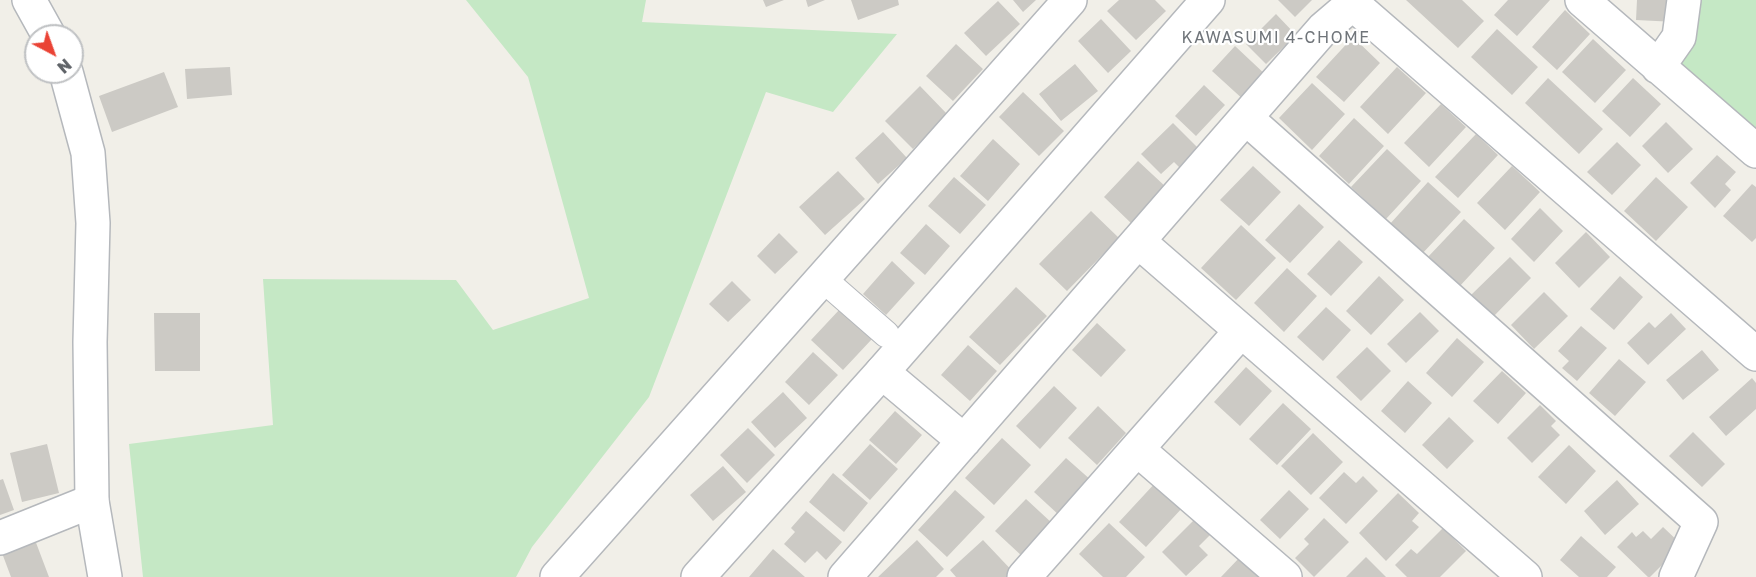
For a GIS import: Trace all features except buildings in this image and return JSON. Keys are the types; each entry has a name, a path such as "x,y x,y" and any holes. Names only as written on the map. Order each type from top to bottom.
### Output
{"street":[{"path":"29,0 42,24"},
{"path":"556,577 1070,0"},
{"path":"698,577 882,372 1208,0"},
{"path":"1582,0 1756,151"},
{"path":"1658,67 1679,37 1684,0"},
{"path":"845,577 1323,29 1355,2 1756,354"},
{"path":"69,84 88,153 93,223 90,342 93,501 105,577"},
{"path":"1246,118 1701,522 1676,577"},
{"path":"1138,242 1525,577"},
{"path":"823,279 886,334"},
{"path":"1039,572 1137,449 1240,332"},
{"path":"882,372 964,441"},
{"path":"1137,449 1285,577"},
{"path":"0,538 93,501"}],"green space":[{"path":"466,0 646,0 642,22 897,34 833,112 766,92 649,397 532,547 516,577 143,577 129,444 273,425 263,279 456,280 493,330 589,298 528,77"},
{"path":"1691,0 1756,0 1756,144 1665,65"}],"district":[{"name":"KAWASUMI 4-CHOME","path":"1276,38"}]}
